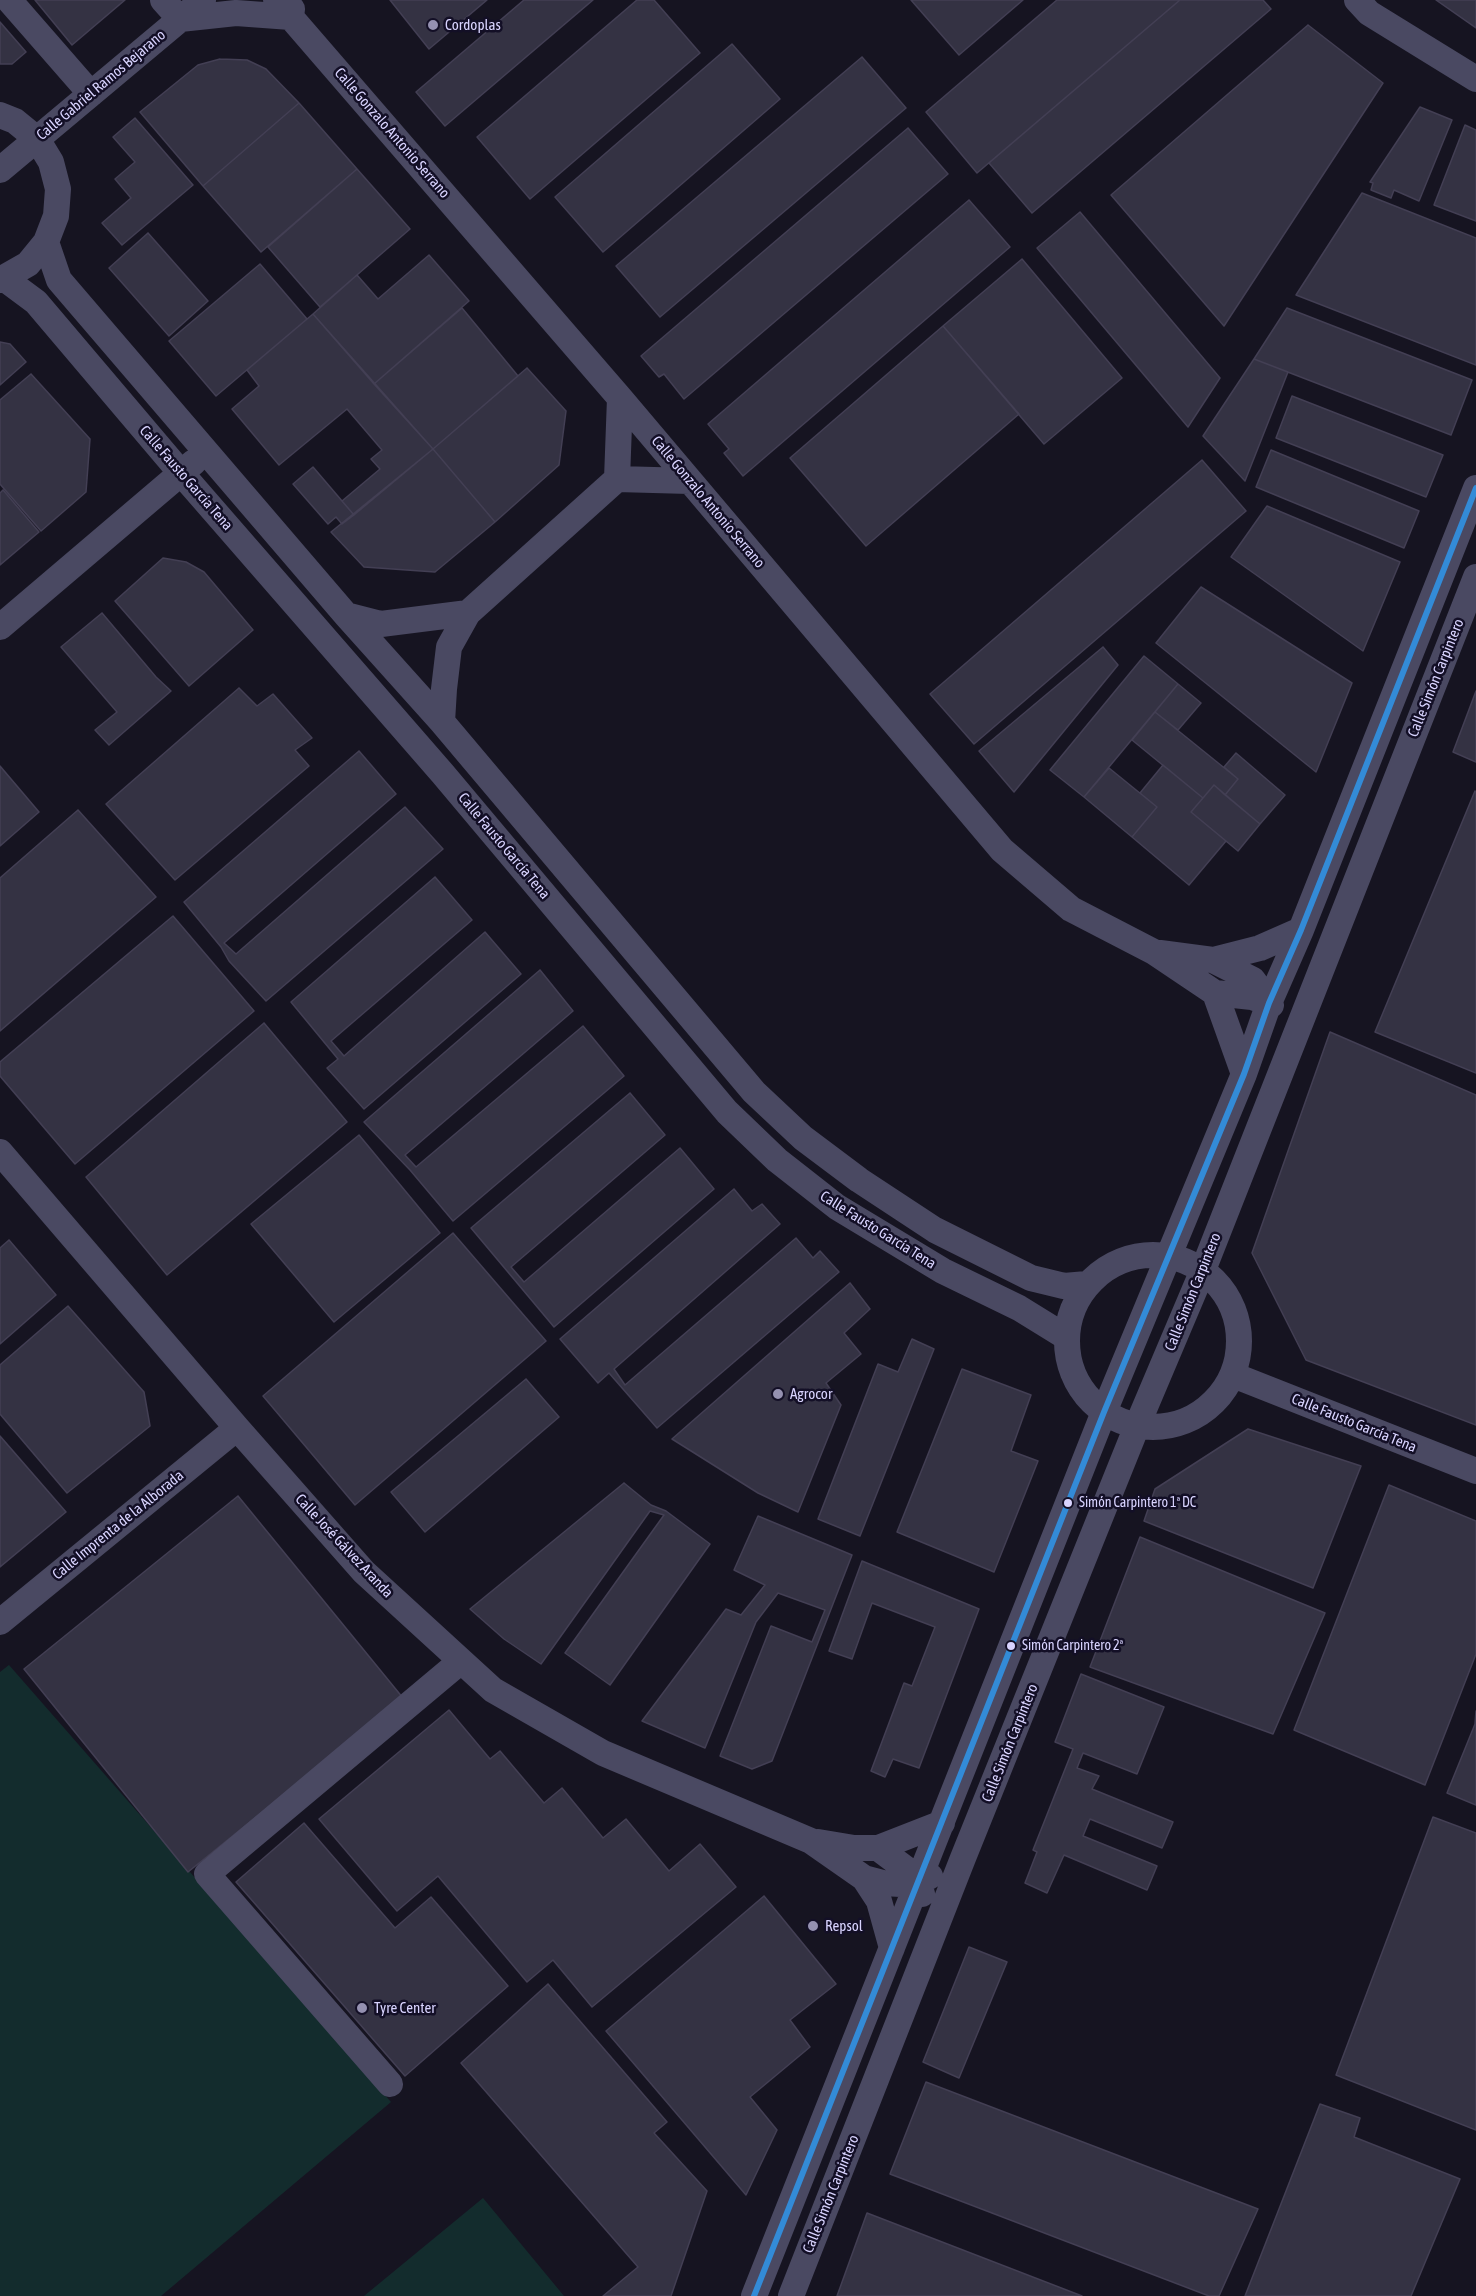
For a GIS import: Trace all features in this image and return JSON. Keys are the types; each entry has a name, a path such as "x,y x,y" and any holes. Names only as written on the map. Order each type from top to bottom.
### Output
{"street":[{"path":"9,0 91,94"},
{"path":"163,0 180,19"},
{"name":"Calle Gabriel Ramos Bejarano","path":"0,170 203,0"},
{"path":"1357,0 1370,13 1476,79"},
{"name":"Calle Gonzalo Antonio Serrano","path":"180,19 287,6 1002,850 1071,909 1154,952 1215,993 1252,997 1269,1003"},
{"path":"0,115 15,121 37,139 51,162 58,189 56,216 46,242 28,264 2,279"},
{"name":"Calle Fausto García Tena","path":"46,242 59,280 346,615 442,722 754,1092 803,1138 859,1180 935,1230 1031,1278 1064,1286 1088,1284"},
{"name":"Calle Fausto García Tena","path":"2,279 36,302 180,473 443,774 735,1120 777,1160 837,1207 943,1271 1019,1308 1066,1337"},
{"path":"617,479 620,398"},
{"path":"0,627 206,452"},
{"path":"442,722 450,647 468,613 617,479 690,481"},
{"path":"754,2296 1104,1412 1167,1255 1244,1074 1269,1003 1301,930 1476,488"},
{"name":"Calle Simón Carpintero","path":"791,2296 963,1858 1137,1426 1203,1270 1409,746 1473,593"},
{"path":"346,615 381,624 468,613"},
{"name":"Calle Simón Carpintero","path":"1378,735 1381,747 1389,754 1409,746"},
{"path":"1363,775 1383,764 1390,770 1394,786"},
{"name":"Calle Gonzalo Antonio Serrano","path":"1213,960 1260,948 1301,930"},
{"name":"Calle Gonzalo Antonio Serrano","path":"1154,952 1213,960 1253,980 1269,1003"},
{"path":"1269,1003 1316,984"},
{"path":"1215,993 1244,1074"},
{"name":"Calle Simón Carpintero","path":"1234,1191 1237,1145 1271,1061 1275,1011 1269,1003"},
{"name":"Calle José Gálvez Aranda","path":"0,1152 364,1572 493,1690 603,1752 811,1841 864,1878 879,1900 892,1948"},
{"path":"1167,1255 1203,1270 1224,1291 1237,1317 1240,1347 1233,1375 1217,1399 1194,1417 1166,1426 1137,1426 1120,1421 1104,1412 1083,1392 1070,1366 1066,1337 1073,1309 1088,1284 1110,1266 1138,1256 1167,1255"},
{"name":"Calle Fausto García Tena","path":"1233,1375 1476,1471"},
{"name":"Calle Imprenta de la Alborada","path":"0,1622 237,1428"},
{"path":"390,2084 207,1874 461,1661"},
{"name":"Calle José Gálvez Aranda","path":"811,1841 854,1848 878,1848 942,1823"},
{"path":"878,1848 906,1869 918,1883 935,1931"},
{"path":"864,1878 883,1883 918,1883 963,1858"}],"green space":[{"path":"9,1665 391,2102 161,2296 0,2296 0,1672"},
{"path":"483,2198 564,2296 364,2296"}],"building":[{"path":"35,0 125,0 72,45"},
{"name":"Cordoplas","path":"390,0 487,0 429,49"},
{"path":"524,0 593,0 445,126 416,92"},
{"path":"637,0 654,0 700,53 530,199 477,137"},
{"path":"911,0 1023,0 959,55"},
{"path":"1057,0 1180,0 977,173 926,112"},
{"path":"1180,0 1263,0 1271,9 1032,213 989,163"},
{"path":"1436,0 1476,0 1476,28"},
{"path":"0,22 26,52 12,64 0,64"},
{"path":"1308,25 1383,83 1224,326 1111,195"},
{"path":"732,44 780,99 603,252 555,197"},
{"path":"862,57 906,108 660,317 616,266"},
{"path":"220,59 247,60 266,69 299,103 203,186 140,112 198,65"},
{"path":"299,103 357,169 261,252 203,186"},
{"path":"1420,107 1452,120 1419,201 1394,190 1391,198 1371,190 1373,183 1370,182"},
{"path":"135,118 193,185 122,245 102,223 131,198 115,179 135,162 113,137"},
{"path":"1465,125 1476,130 1476,221 1434,205"},
{"path":"908,128 948,174 684,399 664,374 659,377 641,356"},
{"path":"357,169 410,229 320,307 268,247"},
{"path":"1362,193 1476,238 1476,365 1296,295"},
{"path":"969,200 1010,247 743,476 724,453 729,449 708,424"},
{"path":"1080,212 1220,378 1188,427 1037,248"},
{"path":"148,233 208,301 169,336 109,268"},
{"path":"429,255 469,301 374,384 313,314 357,275 378,299"},
{"path":"1022,259 1122,378 1044,444 943,326"},
{"path":"260,264 307,319 216,396 169,341"},
{"path":"462,308 518,376 433,449 374,384"},
{"path":"1287,308 1472,380 1451,435 1254,359"},
{"path":"313,314 433,449 354,515 342,501 380,469 371,459 382,450 347,409 279,465 232,409 259,386 247,370"},
{"path":"943,326 1019,414 866,546 790,458"},
{"path":"0,342 10,344 26,362 0,385"},
{"path":"1254,359 1288,372 1245,481 1203,436"},
{"path":"527,368 566,411 559,465 495,522 433,449"},
{"path":"31,374 90,439 86,492 41,531 0,484 0,400"},
{"path":"1292,396 1443,455 1426,497 1276,438"},
{"path":"433,449 495,522 435,572 364,567 331,532"},
{"path":"1271,450 1419,511 1404,548 1256,487"},
{"path":"1202,460 1246,511 974,744 930,694"},
{"path":"313,467 354,515 342,524 336,517 328,524 293,484"},
{"path":"3,490 39,532 0,565 0,493"},
{"path":"1267,506 1400,562 1363,651 1231,557"},
{"path":"163,558 186,562 204,572 253,630 189,686 115,601"},
{"path":"1201,587 1352,683 1316,772 1156,643"},
{"path":"102,613 156,677 171,691 109,745 95,730 117,712 61,647"},
{"path":"1103,647 1118,665 1014,792 979,751"},
{"path":"1144,656 1178,684 1084,797 1050,770"},
{"path":"1178,684 1201,703 1178,730 1155,712"},
{"path":"239,688 257,706 273,694 312,738 295,750 309,766 175,880 106,804"},
{"path":"1476,691 1476,762 1453,752"},
{"path":"1155,712 1238,779 1225,795 1214,785 1203,798 1132,740"},
{"path":"359,751 396,794 224,943 236,954 405,807 443,849 266,1001 229,961 221,947 184,902"},
{"path":"1236,753 1285,795 1260,824 1225,795 1238,779 1224,767"},
{"path":"1163,765 1203,798 1191,812 1226,841 1189,885 1132,837 1157,807 1140,793"},
{"path":"0,766 39,812 0,846"},
{"path":"1109,768 1157,807 1132,837 1084,797"},
{"path":"1214,785 1260,824 1238,851 1191,812"},
{"path":"1476,792 1476,1073 1375,1032"},
{"path":"78,810 156,897 0,1031 0,878"},
{"path":"435,877 472,920 331,1041 344,1056 485,932 521,974 364,1109 327,1068 338,1059 291,1002"},
{"path":"173,916 254,1011 75,1164 0,1076 0,1062"},
{"path":"540,970 573,1011 405,1155 416,1167 583,1026 624,1076 453,1221 410,1170 364,1122"},
{"path":"264,1023 347,1122 167,1275 86,1177"},
{"path":"1330,1032 1476,1095 1476,1425 1306,1360 1252,1253"},
{"path":"630,1093 665,1135 511,1267 524,1282 680,1148 714,1189 554,1327 471,1228"},
{"path":"359,1135 440,1233 334,1322 251,1224"},
{"path":"734,1189 752,1211 762,1204 780,1224 614,1369 625,1385 796,1238 813,1258 820,1251 839,1272 657,1428 609,1373 598,1383 560,1339"},
{"path":"453,1233 546,1341 355,1505 263,1396"},
{"path":"9,1240 56,1295 0,1344 0,1248"},
{"name":"Agrocor","path":"850,1283 870,1309 844,1333 861,1354 826,1383 841,1405 798,1512 758,1493 672,1439"},
{"path":"68,1306 144,1392 150,1426 67,1493 0,1414 0,1365"},
{"path":"912,1339 934,1349 860,1536 818,1519 878,1364 898,1372"},
{"path":"962,1369 1031,1395 1011,1451 1038,1461 994,1572 897,1532"},
{"path":"526,1379 559,1417 425,1532 391,1492"},
{"path":"1248,1429 1361,1466 1313,1588 1144,1521 1155,1489"},
{"path":"0,1436 66,1512 0,1567"},
{"path":"624,1483 651,1505 666,1511 710,1544 610,1685 565,1653 664,1515 650,1511 541,1664 504,1639 470,1609"},
{"path":"1389,1485 1476,1521 1476,1654 1425,1785 1294,1730"},
{"path":"238,1496 403,1698 188,1872 24,1669"},
{"path":"758,1516 852,1555 772,1761 752,1769 720,1756 771,1626 812,1642 825,1610 778,1593 756,1622 705,1748 642,1721 726,1609 741,1615 765,1585 734,1570"},
{"path":"1140,1537 1325,1613 1273,1734 1090,1667"},
{"path":"862,1561 979,1609 919,1768 893,1759 885,1777 871,1771 904,1683 912,1686 935,1627 872,1603 852,1659 829,1651"},
{"path":"1081,1674 1164,1707 1137,1774 1083,1753 1077,1768 1099,1776 1092,1789 1173,1822 1162,1848 1090,1819 1083,1836 1157,1866 1147,1890 1064,1855 1047,1893 1025,1883 1037,1852 1033,1850 1073,1749 1055,1742"},
{"path":"449,1710 490,1759 500,1751 544,1803 562,1788 603,1838 626,1819 669,1871 700,1844 736,1887 592,2007 553,1960 527,1982 438,1876 397,1911 319,1819"},
{"path":"1476,1711 1476,1805 1447,1793 1475,1724"},
{"path":"1433,1817 1476,1833 1476,2130 1336,2075"},
{"path":"304,1823 395,1928 431,1897 508,1986 405,2076 236,1882"},
{"path":"764,1896 836,1984 790,2020 810,2047 750,2097 777,2130 746,2195 606,2031"},
{"path":"969,1947 1007,1962 959,2078 923,2062"},
{"path":"548,1984 667,2122 654,2133 707,2191 671,2296 603,2296 638,2267 461,2063"},
{"path":"926,2082 1258,2209 1219,2296 1209,2296 890,2174"},
{"path":"1320,2104 1360,2118 1354,2137 1460,2179 1411,2296 1245,2296"},
{"path":"867,2213 1082,2296 837,2296"}],"transit line":[{"path":"754,2296 1104,1412 1244,1074 1269,1003 1301,930 1476,488"}],"place":[{"name":"Cordoplas","path":"433,25"},
{"name":"Agrocor","path":"778,1394"},
{"name":"Simón Carpintero 1ª DC","path":"1068,1503"},
{"name":"Simón Carpintero 2ª","path":"1011,1646"},
{"name":"Repsol","path":"813,1926"},
{"name":"Tyre Center","path":"362,2008"}]}
